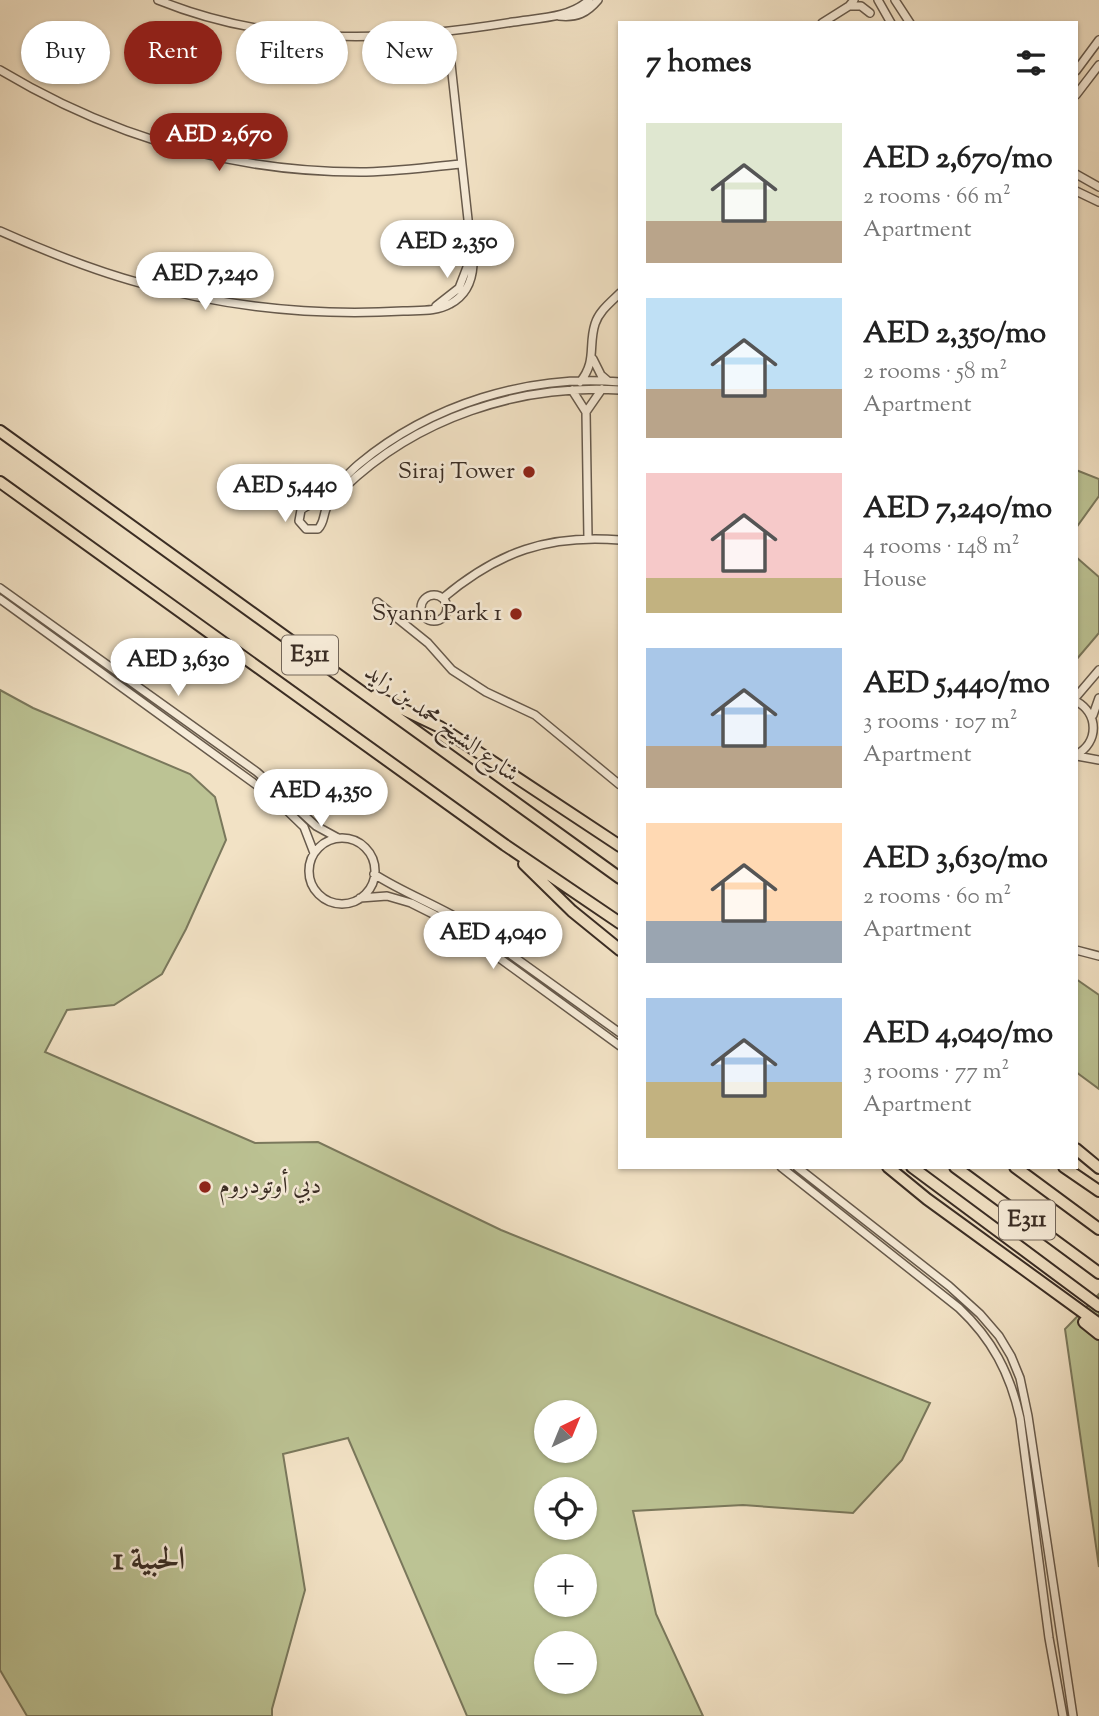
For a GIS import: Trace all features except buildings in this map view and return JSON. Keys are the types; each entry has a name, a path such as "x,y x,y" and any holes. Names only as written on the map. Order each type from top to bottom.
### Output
{"highway":[{"name":"شارع الشيخ محمد بن زايد","path":"0,431 618,877"},
{"name":"E311","path":"0,482 505,845 618,922"},
{"path":"353,686 440,727 618,845"},
{"path":"505,845 572,911 618,948"},
{"path":"1078,1151 1099,1168"},
{"path":"891,1169 1099,1324"},
{"path":"915,1169 1099,1306"},
{"name":"E311","path":"958,1169 1099,1273"},
{"name":"E311","path":"1018,1169 1099,1228"},
{"path":"1067,1169 1099,1191"},
{"path":"1004,1255 1099,1334"}],"street":[{"path":"158,0 221,20 297,34 362,38"},
{"path":"457,31 555,15 577,9 589,0"},
{"path":"555,15 579,15 598,0"},
{"path":"878,0 890,21"},
{"path":"895,0 909,21"},
{"path":"825,21 852,3 870,13"},
{"path":"1078,68 1099,40"},
{"path":"1078,92 1099,65"},
{"path":"0,70 60,103 116,128 223,160 298,169 362,172 461,163"},
{"path":"0,231 140,283 218,300 298,312 379,313 426,310 444,302 458,288 468,271 470,251 453,84"},
{"path":"1078,175 1099,187"},
{"path":"1078,192 1099,202"},
{"path":"580,382 590,367 595,323 618,295"},
{"path":"592,358 601,375 608,381"},
{"path":"618,382 527,387 458,407 427,420 389,442 360,464 323,499 301,510 299,521 306,529 318,529 322,525 328,505 355,477 388,452 440,423 476,408 511,398 572,390 618,390"},
{"path":"586,412 602,389"},
{"path":"572,390 586,412 588,538"},
{"path":"443,598 468,577 495,561 527,548 556,541 588,538 618,540"},
{"path":"0,588 257,772 316,826 338,838 357,842 365,847 370,855 374,874 368,890 360,898"},
{"path":"0,599 266,792 304,827 314,853"},
{"path":"377,601 428,643 452,670 486,692 535,715 618,783"},
{"path":"1078,696 1099,670"},
{"path":"1093,715 1099,698"},
{"path":"1078,700 1093,715 1097,733 1086,750 1078,754"},
{"path":"1078,755 1099,760"},
{"path":"338,838 328,841 314,853 309,870 310,879 319,895 337,903 387,896 411,903 435,915 469,936 618,1045"},
{"path":"374,874 471,926 618,1032"},
{"path":"1078,951 1099,956"},
{"path":"784,1169 959,1308 984,1332 996,1352 1011,1383 1020,1418 1049,1638 1063,1716"},
{"path":"800,1169 957,1293 992,1326 1005,1346 1020,1378 1026,1401 1073,1716"},
{"path":"1049,1638 1061,1636"}],"green space":[{"path":"1078,471 1099,479 1099,496 1078,525"},
{"path":"1078,559 1099,577 1099,633 1078,658"},
{"name":"دبي أوتودروم","path":"0,690 33,708 190,774 215,797 226,840 186,929 162,974 114,1005 67,1010 45,1052 255,1143 318,1142 501,1230 930,1403 902,1460 853,1513 743,1505 633,1511 656,1614 703,1716 467,1716 348,1438 283,1454 305,1590 272,1716 27,1716 0,1670"},
{"path":"1078,980 1099,995 1099,1089 1078,1073"},
{"path":"1099,1294 1099,1567 1065,1329"}],"place":[{"name":"Siraj Tower","path":"529,472"},
{"name":"Syann Park 1","path":"516,614"},
{"name":"دبي أوتودروم","path":"205,1187"}],"district":[{"name":"الحبية 1","path":"149,1561"}]}
